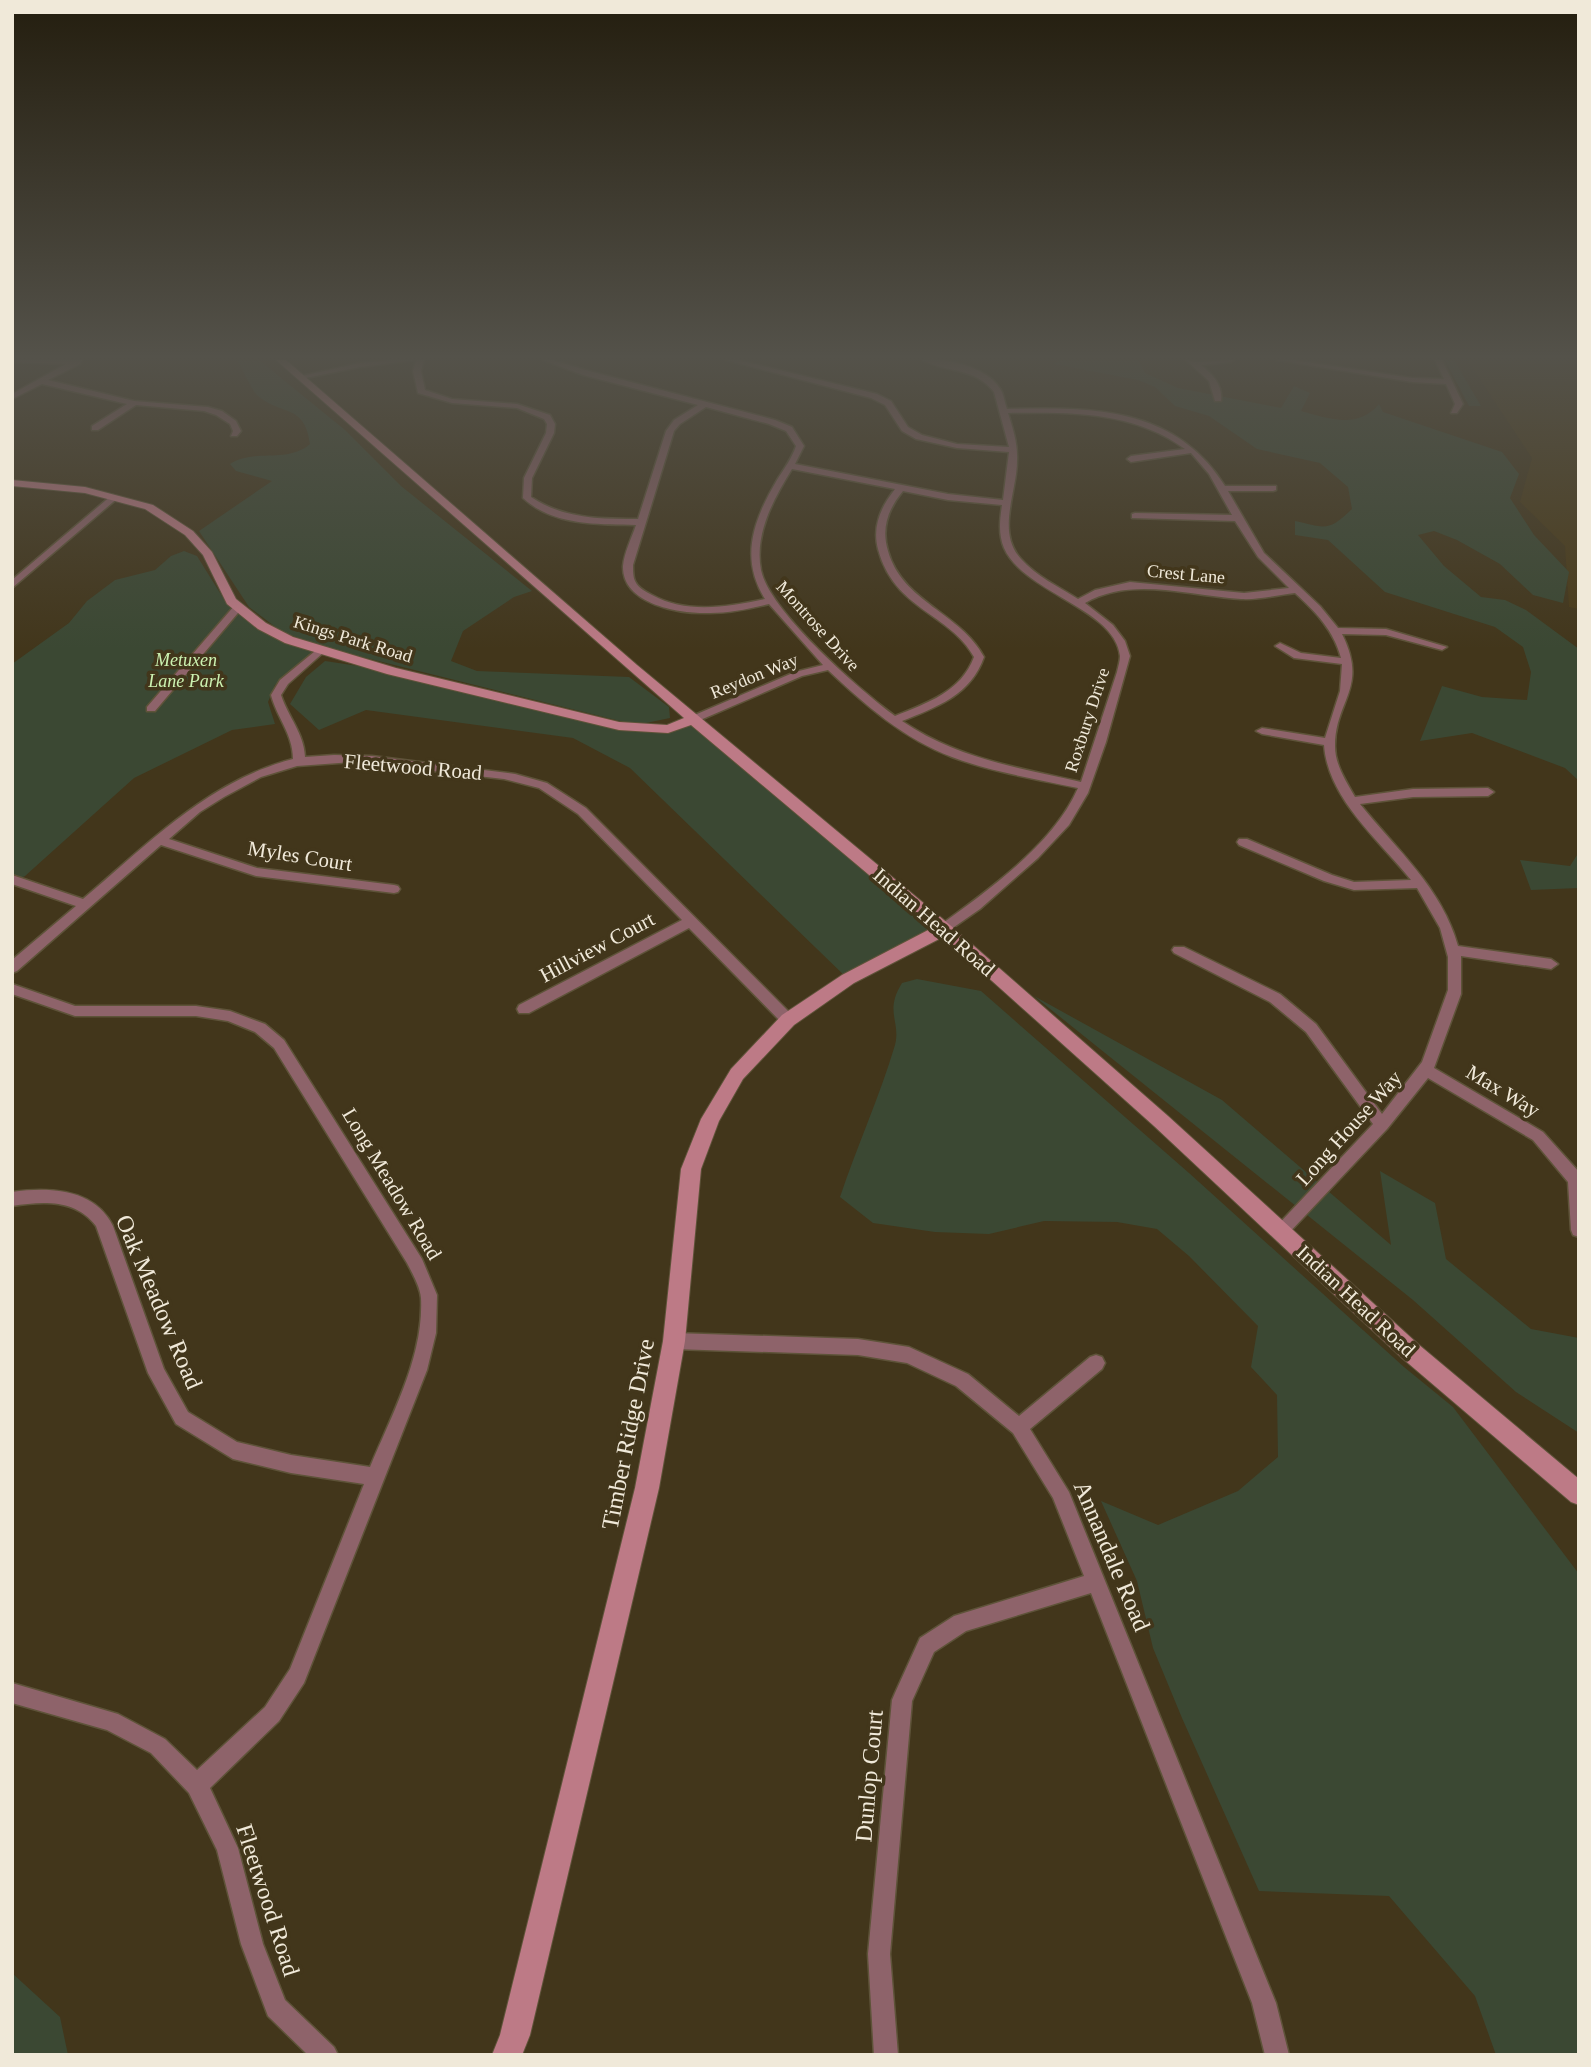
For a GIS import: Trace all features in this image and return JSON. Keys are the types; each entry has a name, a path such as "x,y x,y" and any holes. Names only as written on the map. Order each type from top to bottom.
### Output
{"main road":[{"name":"Indian Head Road","path":"392,456 694,719 944,929 1161,1121 1410,1352 1579,1494"},
{"name":"Kings Park Road","path":"12,483 44,484 115,497 149,507 189,533 208,554 231,601 262,626 289,640 392,671 619,726 668,729 694,719"},
{"name":"Timber Ridge Drive","path":"507,2055 515,2035 646,1489 674,1341 691,1169 710,1119 737,1074 788,1020 848,979 944,929"}],"street":[{"path":"540,456 526,487 527,498 537,506 551,514 570,519 642,522"},
{"path":"662,456 628,565 631,582 644,595 693,615 771,601"},
{"name":"Montrose Drive","path":"795,456 763,511 755,560 761,586 771,601 829,667 860,696 896,720 953,753 1084,786"},
{"name":"Roxbury Drive","path":"944,929 965,914 1057,832 1073,811 1084,786 1125,656 1117,635 1100,618 1015,560 1006,545 1004,530 1012,456"},
{"path":"1131,459 1150,456"},
{"path":"1197,456 1207,465 1267,562 1336,631 1347,662 1345,692 1333,719 1328,742 1262,731"},
{"path":"790,466 900,489 1008,503"},
{"path":"1222,489 1273,488"},
{"path":"896,720 966,684 976,672 979,657 971,642 895,581 884,564 880,537 882,516 888,502 900,489"},
{"path":"12,585 115,497"},
{"path":"1135,516 1238,518"},
{"name":"Crest Lane","path":"1077,604 1098,592 1130,585 1244,596 1297,590"},
{"path":"151,709 239,607"},
{"path":"1336,631 1386,632 1442,647"},
{"path":"1280,646 1298,656 1347,662"},
{"path":"299,762 300,744 295,729 280,711 276,695 284,682 320,650"},
{"name":"Reydon Way","path":"694,719 799,674 829,667"},
{"name":"Long House Way","path":"1280,1231 1382,1125 1426,1070 1455,991 1452,950 1436,907 1422,884 1352,801 1335,773 1328,742"},
{"name":"Fleetwood Road","path":"12,968 196,809 228,787 263,772 299,762 346,759 509,776 537,783 563,796 582,811 788,1020"},
{"path":"1352,801 1413,793 1488,792"},
{"name":"Myles Court","path":"161,841 256,873 394,889"},
{"path":"1243,842 1328,878 1354,886 1422,884"},
{"path":"12,879 86,905"},
{"name":"Hillview Court","path":"524,1009 690,922"},
{"path":"1179,950 1275,998 1311,1028 1382,1125"},
{"path":"1452,950 1551,964"},
{"name":"Long Meadow Road","path":"12,989 75,1011 196,1011 230,1016 260,1028 279,1044 414,1258 429,1295 428,1333 418,1370 297,1676 272,1714 197,1784"},
{"name":"Max Way","path":"1426,1070 1538,1136 1576,1180 1578,1230"},
{"name":"Oak Meadow Road","path":"12,1199 28,1196 60,1197 89,1206 105,1226 157,1373 182,1418 233,1450 291,1464 375,1477"},
{"name":"Annandale Road","path":"674,1341 858,1347 909,1355 962,1380 1019,1427 1060,1492 1264,2003 1277,2055"},
{"path":"1019,1427 1096,1363"},
{"name":"Dunlop Court","path":"886,2055 879,1954 902,1700 927,1645 961,1623 1095,1582"},
{"name":"Fleetwood Road","path":"12,1693 111,1721 158,1746 197,1784 227,1848 252,1944 276,2008 326,2055"}],"shaded area":[{"path":"1579,456 1579,609 1569,607 1565,546 1520,502 1532,458"}],"green space":[{"path":"371,456 401,486 532,591 514,597 463,631 451,661 477,671 629,677 669,707 670,718 646,723 624,722 326,648 282,632 249,607 199,531 272,481 236,471 230,464 249,457"},
{"path":"1291,456 1505,456 1519,474 1510,498 1534,535 1569,572 1563,603 1533,595 1500,564 1457,540 1434,531 1418,535 1444,566 1481,597 1505,600 1526,610 1579,649 1579,781 1565,768 1472,733 1420,741 1442,686 1482,697 1527,700 1531,672 1523,647 1495,627 1385,592 1328,540 1295,535 1295,521 1320,526 1332,525 1352,509 1348,487 1320,463"},
{"name":"Metuxen Lane Park","path":"184,551 197,556 225,601 256,627 314,651 275,685 268,702 275,724 232,730 134,778 25,876 12,882 12,664 69,623 87,601 115,580 155,570 171,556"},
{"path":"325,661 392,671 619,726 668,729 694,719 944,929 848,979 630,768 573,738 366,710 319,730 290,704 306,677"},
{"path":"1579,852 1579,888 1531,890 1520,860 1570,866"},
{"path":"917,979 981,991 1189,1173 1404,1367 1453,1407 1579,1574 1579,2055 1496,2055 1475,1996 1389,1896 1259,1891 1153,1648 1137,1581 1101,1501 1158,1525 1238,1491 1278,1457 1277,1395 1251,1367 1258,1326 1189,1256 1157,1229 1117,1222 1044,1221 989,1234 935,1232 873,1223 840,1197 895,1045 893,1009 897,993 902,983"},
{"path":"1034,996 1222,1100 1391,1245 1380,1171 1435,1203 1446,1259 1531,1329 1579,1338 1579,1433 1516,1392 1413,1300"},
{"path":"12,1973 60,2017 68,2055 12,2055"}]}
